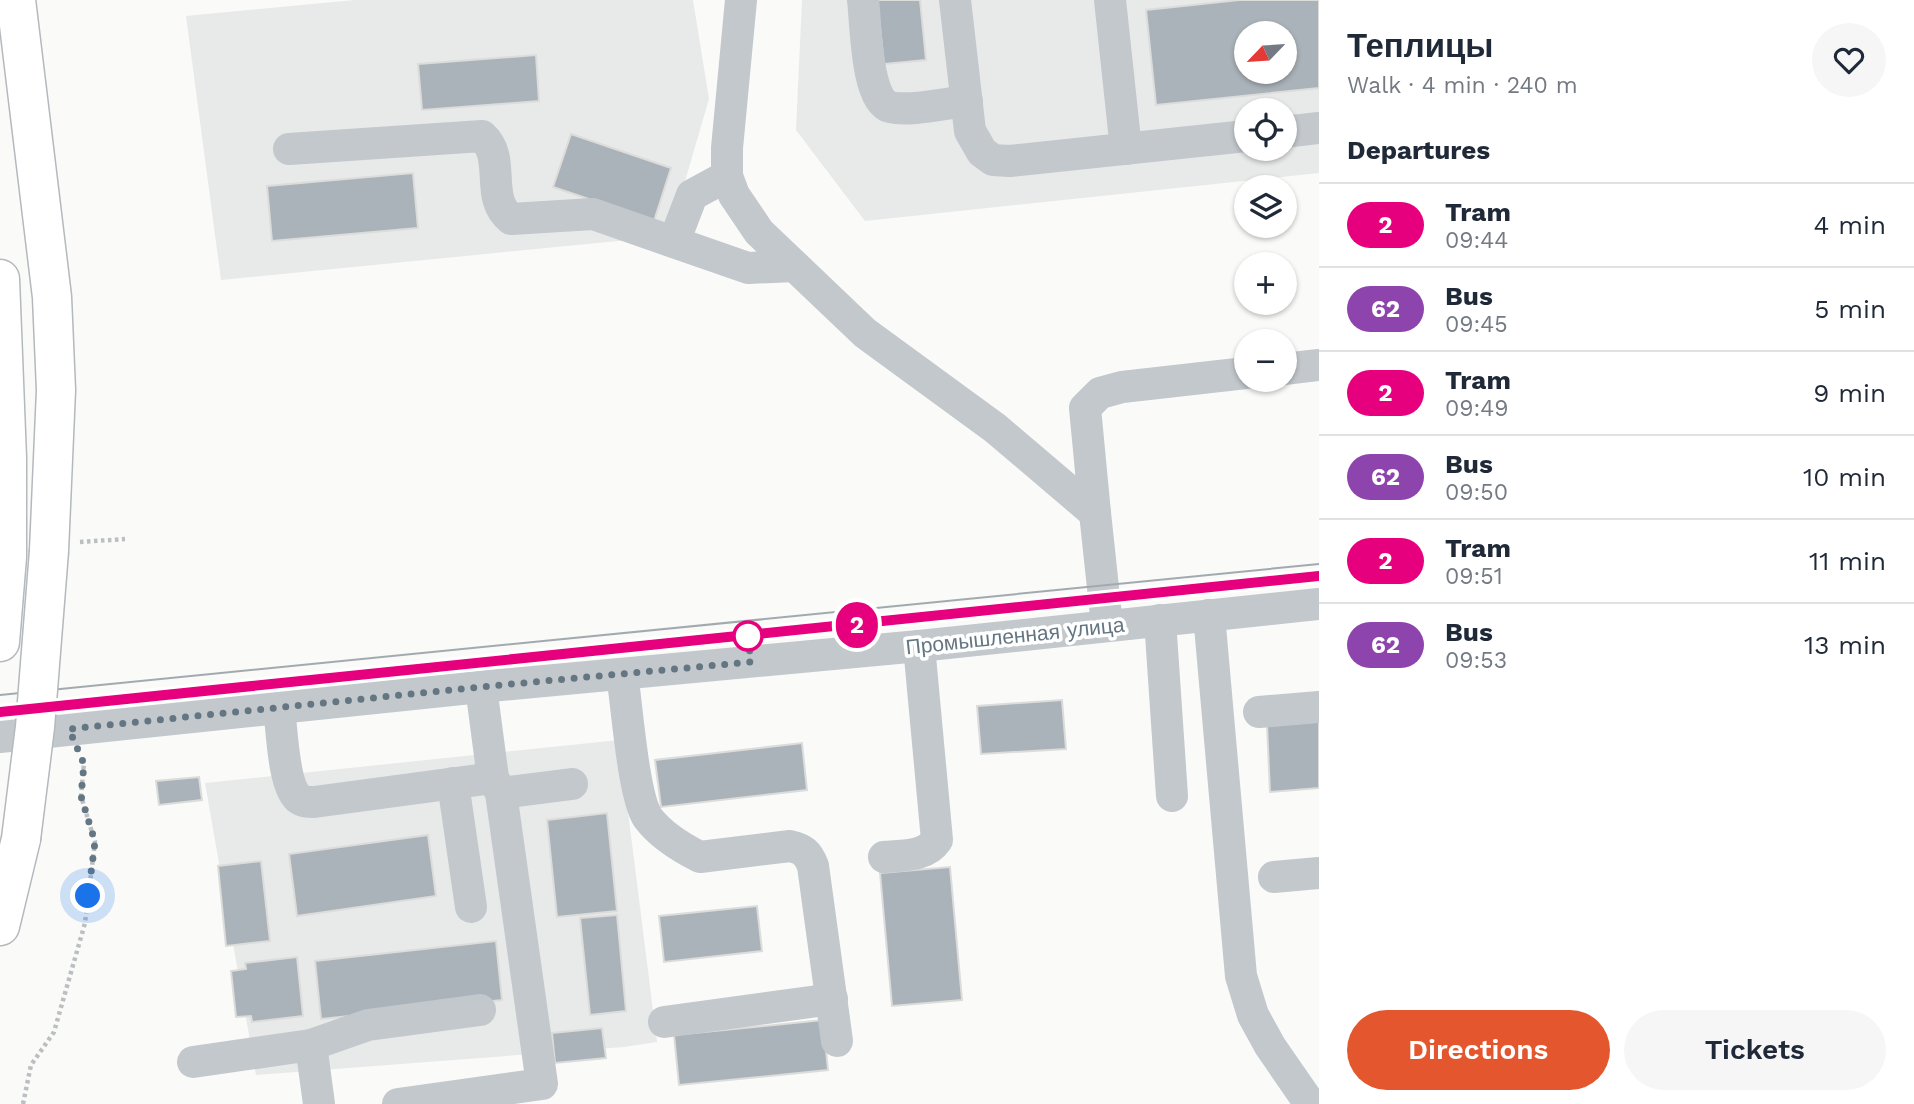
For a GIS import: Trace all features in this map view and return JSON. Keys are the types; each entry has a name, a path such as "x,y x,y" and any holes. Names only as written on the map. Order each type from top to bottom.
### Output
{"highway":[{"path":"0,926 21,839 35,727 64,547 52,297 16,0"},
{"path":"0,279 7,458 7,557 0,642"}],"street":[{"path":"741,0 727,148 727,176 734,195 758,232 865,333 995,428 1095,513"},
{"path":"863,0 873,84 878,100 887,107 898,108 967,101"},
{"path":"956,0 970,131 982,152 993,160 1010,161 1234,137"},
{"path":"1110,0 1126,149"},
{"path":"1297,131 1319,128"},
{"path":"289,149 482,136 490,143 494,153 498,200 504,214 511,219 593,214 748,268 794,266"},
{"path":"674,242 692,195 727,176"},
{"path":"1297,368 1319,365"},
{"path":"1107,625 1085,408 1100,393 1122,387 1234,374"},
{"name":"Промышленная улица","path":"0,737 1319,604"},
{"path":"1209,615 1241,976 1253,1015 1270,1046 1310,1104"},
{"path":"1160,620 1172,796"},
{"path":"884,856 920,853 931,848 937,840 919,646"},
{"path":"622,674 639,793 650,820 680,845 700,857 790,846 801,848 809,856 813,866 837,1041"},
{"path":"398,1104 549,1094 481,687"},
{"path":"1259,712 1319,707"},
{"path":"279,708 289,783 296,796 303,801 314,802 453,783 572,784"},
{"path":"453,783 471,907"},
{"path":"1273,877 1319,873"},
{"path":"664,1023 832,999"},
{"path":"193,1062 311,1045 368,1026 480,1010"},
{"path":"311,1045 319,1104"}],"path":[{"path":"64,547 125,539"},
{"path":"23,1104 31,1065 54,1032 85,923 95,842 81,796 84,764 69,729"}],"shaded area":[{"path":"355,0 693,0 709,99 669,236 221,280 186,16"},
{"path":"802,0 1319,0 1319,173 1234,175 1234,182 865,221 796,130"},
{"path":"619,740 657,1042 624,1047 256,1075 205,783"}],"building":[{"path":"877,0 920,0 926,60 884,64"},
{"path":"1239,0 1319,0 1319,88 1156,105 1146,10"},
{"path":"536,55 539,101 422,110 418,64"},
{"path":"571,134 671,168 654,221 553,187"},
{"path":"413,173 418,228 272,241 267,186"},
{"path":"1062,700 1066,749 981,754 977,706"},
{"path":"1319,721 1319,788 1270,792 1267,725"},
{"path":"802,743 807,790 661,807 655,760"},
{"path":"199,777 202,800 159,805 156,781"},
{"path":"607,813 617,911 557,917 547,820"},
{"path":"428,835 436,896 297,916 289,854"},
{"path":"261,861 270,941 226,946 218,866"},
{"path":"950,867 962,1000 892,1006 880,873"},
{"path":"757,906 762,951 664,962 659,916"},
{"path":"617,915 626,1011 590,1015 580,918"},
{"path":"496,941 502,1000 321,1019 315,961"},
{"path":"297,957 303,1016 252,1022 251,1016 236,1017 231,971 246,969 245,963"},
{"path":"823,1020 828,1070 679,1085 674,1035"},
{"path":"602,1028 606,1058 555,1063 552,1033"}],"tram line":[{"path":"0,695 1319,564"},
{"path":"0,712 1319,576"},
{"name":"2","path":"0,712 1319,576"}],"route":[{"path":"88,896 95,842 81,796 84,764 69,729 751,662 748,636"}]}
